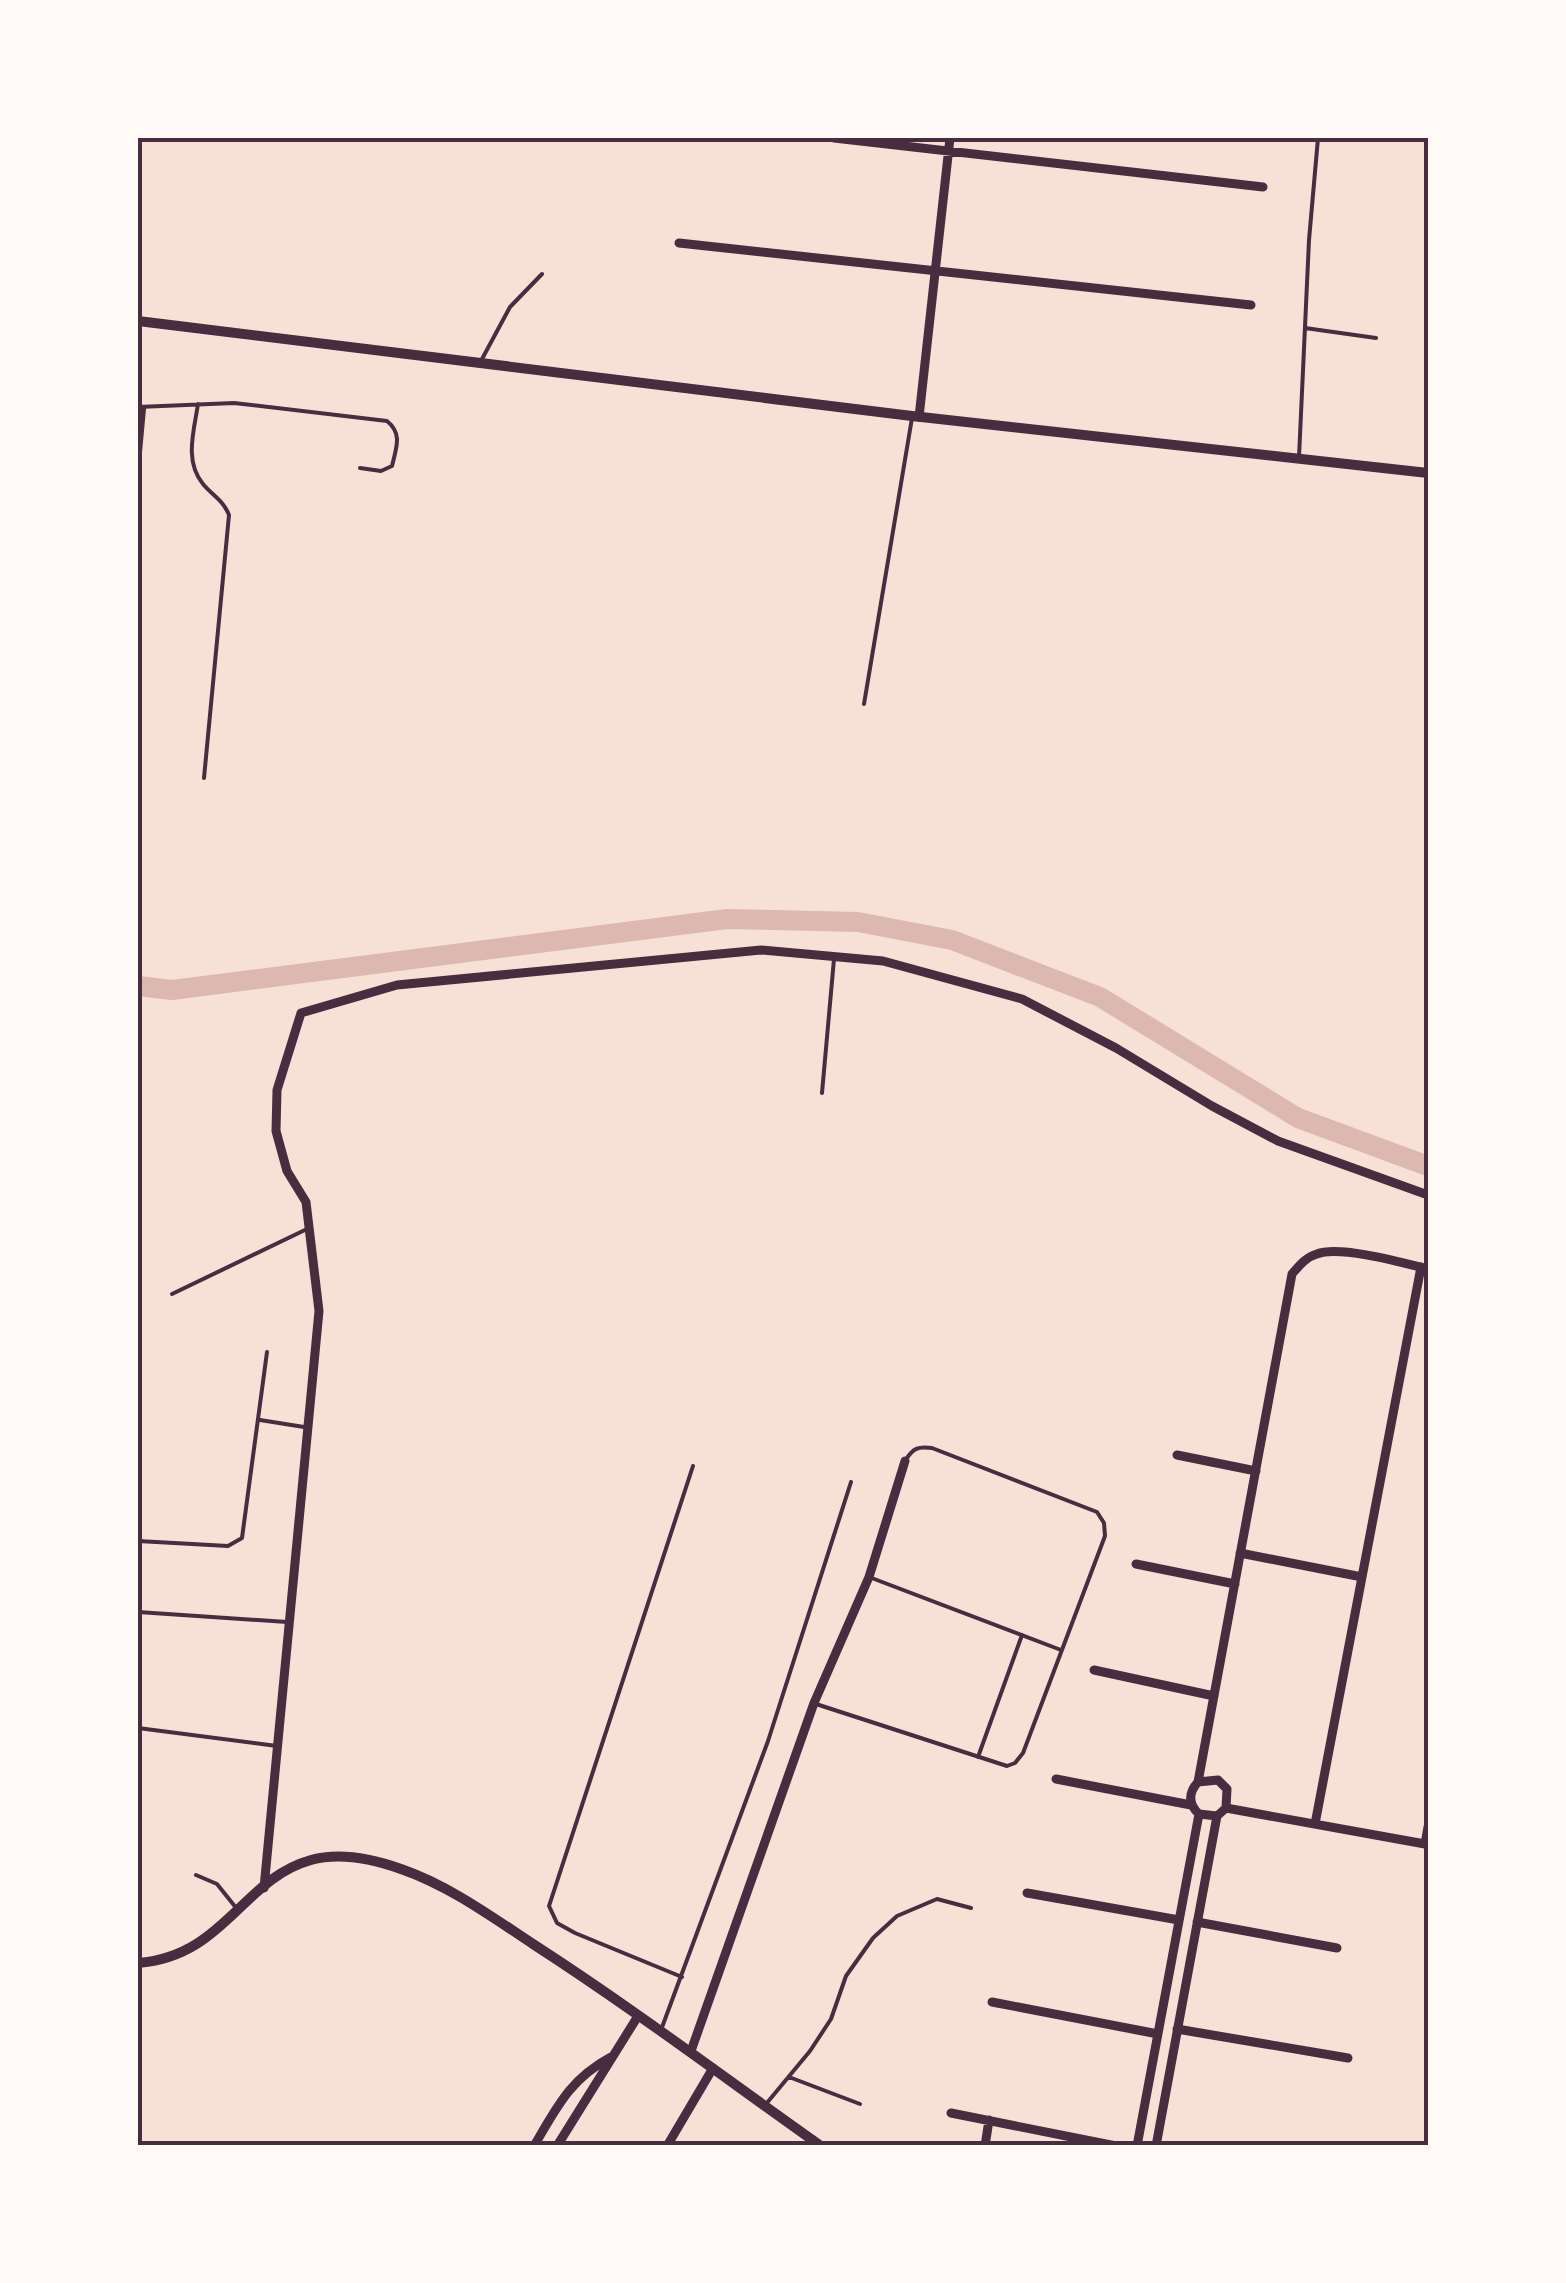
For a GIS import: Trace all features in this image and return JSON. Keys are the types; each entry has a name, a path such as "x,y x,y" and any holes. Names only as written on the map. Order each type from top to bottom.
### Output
{"street":[{"path":"834,138 1263,187"},
{"path":"916,416 950,138"},
{"path":"680,243 1251,304"},
{"path":"138,321 916,416 1428,472"},
{"path":"264,1888 319,1311 306,1202 288,1171 276,1131 278,1090 297,1020 309,1009 398,986 761,950 882,961 1022,999 1278,1141 1428,1195"},
{"path":"1191,1805 1292,1274 1317,1253 1335,1252 1425,1268 1316,1824"},
{"path":"1176,1455 1256,1471"},
{"path":"690,2051 814,1704 868,1577 906,1460"},
{"path":"1240,1553 1362,1577"},
{"path":"1136,1564 1235,1584"},
{"path":"1094,1670 1214,1696"},
{"path":"1056,1778 1191,1805 1199,1814 1217,1816"},
{"path":"1156,2146 1217,1816 1226,1808 1229,1796 1223,1784 1211,1778 1198,1782"},
{"path":"1226,1808 1425,1844 1428,1828"},
{"path":"1137,2146 1199,1814"},
{"path":"138,1963 180,1956 264,1888 310,1860 374,1860 404,1870 492,1917 822,2146"},
{"path":"1027,1893 1179,1920"},
{"path":"1197,1922 1337,1948"},
{"path":"992,2002 1158,2034"},
{"path":"557,2146 638,2016"},
{"path":"1178,2029 1348,2058"},
{"path":"534,2146 575,2081 586,2070 613,2056"},
{"path":"667,2146 713,2068"},
{"path":"951,2113 1116,2146"},
{"path":"985,2146 989,2120"}],"lane":[{"path":"1300,457 1318,138"},
{"path":"480,363 510,306 542,274"},
{"path":"1305,328 1376,338"},
{"path":"138,474 141,407 234,403 387,420 398,437 392,466 381,471 360,468"},
{"path":"198,404 192,466 203,483 224,502 230,515 204,778"},
{"path":"864,704 916,416"},
{"path":"822,1094 834,955"},
{"path":"172,1294 311,1227"},
{"path":"138,1540 228,1546 242,1538 267,1352"},
{"path":"260,1420 308,1427"},
{"path":"814,1704 1007,1766 1024,1753 1104,1536 1104,1522 1098,1512 932,1448 920,1446 906,1460"},
{"path":"682,1977 575,1933 557,1922 548,1906 693,1466"},
{"path":"660,2031 768,1741 851,1482"},
{"path":"868,1577 1062,1650"},
{"path":"138,1612 290,1622"},
{"path":"978,1756 1022,1635"},
{"path":"138,1728 278,1746"},
{"path":"196,1874 217,1884 238,1911"},
{"path":"765,2106 831,2019 846,1976 885,1927 897,1916 937,1899 971,1908"},
{"path":"789,2077 860,2104"}],"waterway":[{"path":"138,986 172,990 727,919 858,922 952,940 1100,997 1298,1118 1428,1166"}]}
